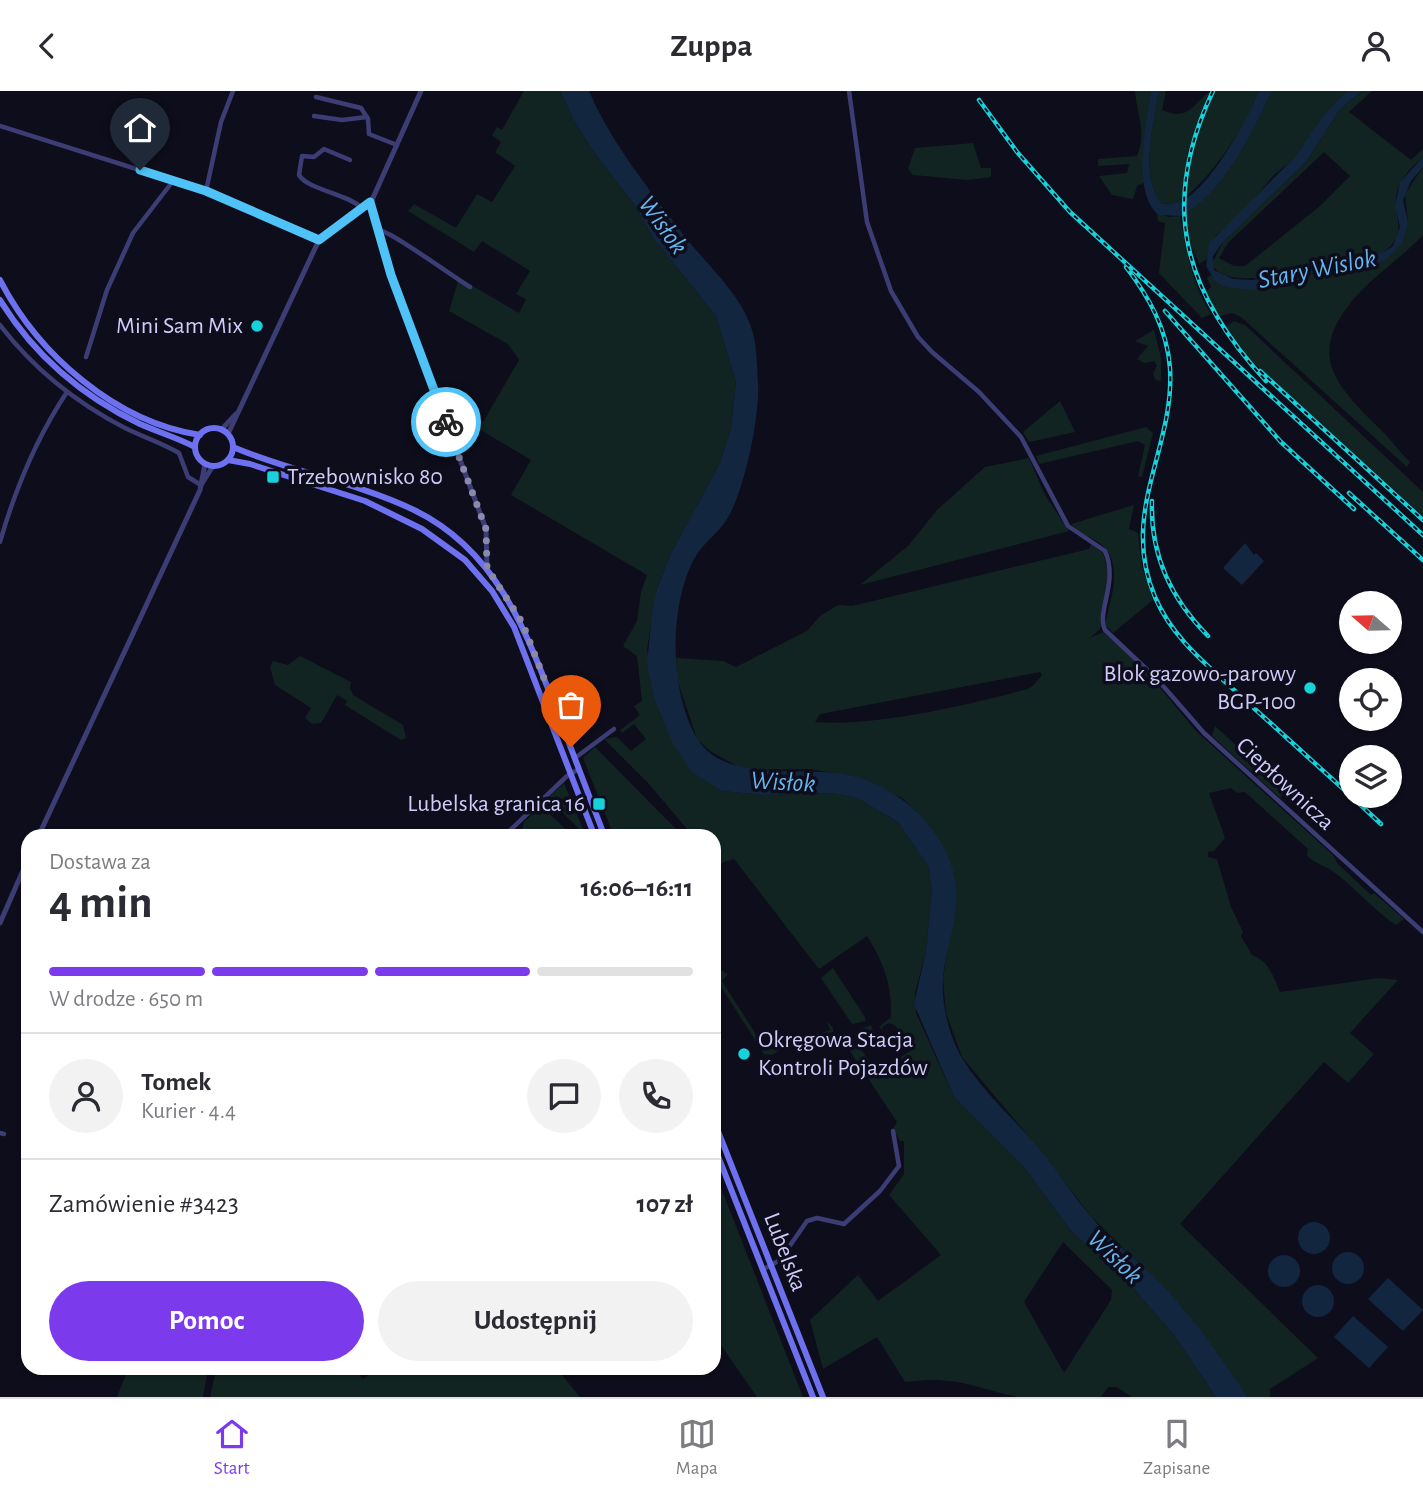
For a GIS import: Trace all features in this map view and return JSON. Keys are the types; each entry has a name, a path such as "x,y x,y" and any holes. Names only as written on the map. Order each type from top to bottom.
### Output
{"main road":[{"path":"0,280 37,336 86,382 144,416 200,435"},
{"path":"0,300 37,350 76,386 125,416 195,447"},
{"path":"593,829 522,646 501,604 465,561 411,523 348,495 250,464 228,460 213,466 205,464 198,457 195,447 200,435 210,429 225,432 233,447 360,489 416,511 445,528 472,552 487,568 522,622 602,829"},
{"path":"228,460 233,447"},
{"path":"411,523 408,516 416,511"},
{"name":"Lubelska","path":"721,1139 823,1397"},
{"name":"Lubelska","path":"721,1164 813,1397"}],"street":[{"path":"206,191 221,122 233,91"},
{"name":"Ciepłownicza","path":"849,91 867,222 881,271 918,337 979,392 1021,437 1068,526 1105,551 1112,577 1102,625 1157,679 1204,733 1423,932"},
{"path":"225,432 319,240 328,230 370,202 419,92"},
{"path":"316,97 354,105 367,117 369,134 397,145"},
{"path":"314,116 342,120 367,117"},
{"path":"0,126 206,191 319,240"},
{"path":"350,160 324,149 314,157 302,156 299,175 303,181 335,192 362,209"},
{"path":"86,357 107,290 133,233 173,181"},
{"path":"370,202 410,330 486,529 488,539 484,550 487,568"},
{"path":"378,230 385,230 398,238 426,260 470,287"},
{"path":"0,325 20,349 67,392 116,423 179,453 188,477 201,485"},
{"path":"0,542 13,501 48,421 67,392"},
{"path":"201,485 205,464"},
{"path":"42,829 201,485 213,466"},
{"path":"472,552 484,550"},
{"path":"511,829 614,729"},
{"path":"0,923 21,875"},
{"path":"761,1270 780,1260 807,1221 817,1218 844,1224 896,1174 899,1159 893,1131"}],"green space":[{"path":"524,91 560,91 574,121 598,158 634,204 654,239 716,316 736,382 731,428 720,463 670,555 657,589 647,649 654,698 722,791 763,795 831,793 857,798 898,822 928,866 932,890 926,951 915,993 916,1013 954,1097 1024,1167 1071,1231 1135,1290 1173,1334 1216,1397 1132,1397 1117,1387 1108,1387 1101,1397 1018,1397 951,1381 905,1382 877,1337 823,1369 810,1320 858,1275 878,1301 941,1255 889,1195 904,1174 904,1141 900,1141 893,1129 897,1122 848,1048 862,1039 857,1030 871,1025 876,1038 861,1049 877,1073 911,1050 895,1025 889,1023 882,1027 883,1030 879,1027 891,1017 890,995 882,965 867,936 819,969 734,859 721,863 721,829 687,829 649,784 604,739 617,737 631,751 646,739 634,724 622,733 620,730 640,715 634,706 642,701 637,656 623,646 637,621 641,592 647,575 511,495 531,460 479,429 519,360 508,344 449,311 459,278 519,313 526,299 516,294 530,271 482,241 474,252 408,211 414,204 456,228 477,194 492,202 515,166 495,152 501,142 492,135 497,127 502,130","holes":["1063,1242 1112,1290 1111,1300 1064,1373 1024,1302"]},
{"path":"1135,91 1151,91 1144,147 1146,182 1137,186 1133,199 1112,195 1099,176 1127,173 1129,164 1098,166 1098,159 1137,156 1141,131"},
{"path":"1159,91 1166,91 1162,110 1179,114 1191,109 1211,91 1188,151 1182,200 1174,205 1161,203 1154,191 1149,164"},
{"path":"1216,91 1259,91 1228,148 1209,174 1186,197 1196,143 1204,116"},
{"path":"1272,91 1347,91 1296,157 1274,175 1240,215 1215,236 1206,260 1199,264 1188,237 1185,213 1200,202 1225,174"},
{"path":"1362,91 1372,91 1349,112 1411,160 1423,149 1423,157 1407,173 1397,192 1398,231 1392,244 1384,252 1291,274 1239,278 1221,273 1212,263 1223,242 1306,162 1340,109","holes":["1324,152 1350,176 1320,206 1245,266 1234,266 1219,258 1228,243"]},
{"path":"973,143 981,168 991,168 991,177 968,180 913,175 908,169 915,148"},
{"path":"1423,167 1423,235 1352,301 1338,320 1331,338 1329,354 1339,383 1410,462 1407,467 1241,317 1233,313 1218,316 1204,293 1211,287 1207,278 1211,275 1222,286 1262,288 1352,263 1371,264 1384,261 1408,222 1405,194"},
{"path":"1157,213 1169,217 1180,216 1194,279 1211,314 1202,318 1159,273 1165,223 1158,221"},
{"path":"1234,321 1245,325 1423,492 1423,516 1251,360 1225,327"},
{"path":"1154,330 1161,358 1161,381 1156,380 1153,374 1157,365 1154,361 1144,363 1137,359 1148,346 1135,341"},
{"path":"1060,401 1075,432 1029,442 1023,432"},
{"path":"1146,427 1153,433 1142,477 1138,476 1145,445 1138,441 1039,464 1036,456"},
{"path":"1029,458 1045,495 1069,531 860,585 908,546 937,510 985,467"},
{"path":"1134,505 1129,529 1138,533 1142,567 1153,600 1113,633 1105,625 1114,581 1112,559 1098,542 1071,524"},
{"path":"1091,544 1103,553 1110,579 1100,629 1090,638 1103,632 1146,671 1196,731 1333,855 1337,863 1371,895 1374,893 1404,919 1396,925 1339,876 1307,856 1308,849 1245,792 1237,793 1231,788 1209,793 1225,838 1214,851 1208,852 1208,857 1217,859 1231,907 1243,932 1241,936 1252,955 1263,961 1270,970 1280,992 1379,978 1398,980 1350,1033 1374,1054 1348,1083 1324,1062 1180,1224 1318,1358 1270,1389 1270,1397 1248,1397 1184,1309 1090,1215 962,1057 946,1013 943,979 956,886 916,811 902,798 853,776 809,769 744,770 710,751 697,739 677,679 676,658 723,661 736,667 807,631 820,616 838,605 852,606 1089,549","holes":["1040,672 1042,675 1027,689 950,708 865,721 815,722 820,714"]},
{"path":"300,656 351,682 353,695 403,725 406,738 401,740 345,705 347,701 337,695 321,723 312,724 305,718 311,708 275,685 270,667 273,661 288,665"},
{"path":"1215,726 1286,791 1280,798 1212,736"},
{"path":"595,747 676,829 611,829 583,758"},
{"path":"564,783 583,829 579,829 548,798"},
{"path":"541,806 566,829 522,829 524,822"},
{"path":"833,968 866,1021 852,1024 821,978"},
{"path":"721,970 728,974 722,981 762,1044 770,1040 777,1049 830,1030 827,1021 833,1028 833,1032 783,1048 772,1055 764,1054 721,987"},
{"path":"721,1188 803,1397 757,1397 721,1345"},
{"path":"126,1375 207,1375 203,1397 117,1397"},
{"path":"215,1375 359,1375 363,1379 369,1375 562,1375 580,1397 210,1397"}],"water":[{"name":"Wisłok","path":"560,91 589,91 609,130 633,167 742,307 754,339 758,397 746,469 730,514 694,559 680,600 677,673 681,697 697,738 710,753 747,768 835,773 862,779 896,795 925,821 948,855 956,886 956,909 943,977 943,998 953,1040 962,1058 988,1093 1045,1155 1097,1223 1185,1310 1248,1397 1216,1397 1173,1334 1135,1290 1071,1231 1024,1167 954,1097 914,1004 926,951 932,890 928,866 898,822 857,798 831,793 763,795 722,791 692,772 673,744 654,698 647,664 652,612 657,589 670,555 720,463 731,428 736,382 716,316 654,239 634,204 598,158 574,121"},
{"path":"1151,91 1159,91 1150,149 1151,178 1161,203 1175,203 1190,195 1219,163 1259,91 1272,91 1246,143 1223,178 1195,207 1180,216 1159,215 1150,205 1145,191 1144,138"},
{"name":"Stary Wislok","path":"1347,91 1362,91 1340,109 1306,162 1223,242 1213,256 1214,270 1233,279 1253,280 1323,260 1384,252 1393,246 1400,227 1395,206 1400,182 1423,157 1423,167 1411,181 1403,200 1408,222 1402,243 1384,261 1371,264 1352,263 1252,290 1222,286 1215,281 1206,266 1209,243 1295,157 1324,115"},
{"path":"1245,543 1254,555 1256,553 1264,561 1242,585 1223,568"},
{"path":"1314,1222 1325,1227 1330,1238 1325,1249 1314,1254 1303,1249 1298,1238 1303,1227"},
{"path":"1348,1252 1359,1257 1364,1268 1359,1279 1348,1284 1337,1279 1332,1268 1337,1257"},
{"path":"1284,1255 1295,1260 1300,1271 1295,1282 1284,1287 1273,1282 1268,1271 1273,1260"},
{"path":"1388,1278 1423,1310 1403,1331 1368,1299"},
{"path":"1318,1285 1329,1290 1334,1301 1329,1312 1318,1317 1307,1312 1302,1301 1307,1290"},
{"path":"1353,1316 1388,1347 1369,1368 1334,1337"}],"railway":[{"path":"1213,91 1196,133 1187,172 1184,209 1188,245 1199,280 1215,314 1266,381"},
{"path":"979,100 1017,152 1070,212 1423,535"},
{"path":"1126,267 1156,314 1165,340 1170,368 1165,426 1145,509 1143,537 1146,566 1155,597 1172,627 1194,653 1339,785"},
{"path":"1165,311 1281,442 1354,509"},
{"path":"1260,371 1423,520"},
{"path":"1349,493 1423,560"},
{"path":"1152,501 1155,539 1165,575 1183,607 1208,636"},
{"path":"1364,808 1381,824"}],"way so far":[{"path":"446,422 488,536 484,550 487,568 505,591 522,622 571,747"}],"place":[{"name":"Mini Sam Mix","path":"257,326"},
{"name":"Trzebownisko 80","path":"273,477"},
{"name":"Blok gazowo-parowy BGP-100","path":"1310,688"},
{"name":"Lubelska granica 16","path":"599,804"},
{"name":"Okręgowa Stacja Kontroli Pojazdów","path":"744,1054"}],"route":[{"path":"140,170 206,191 319,240 328,230 370,202 391,275 446,422"}]}
